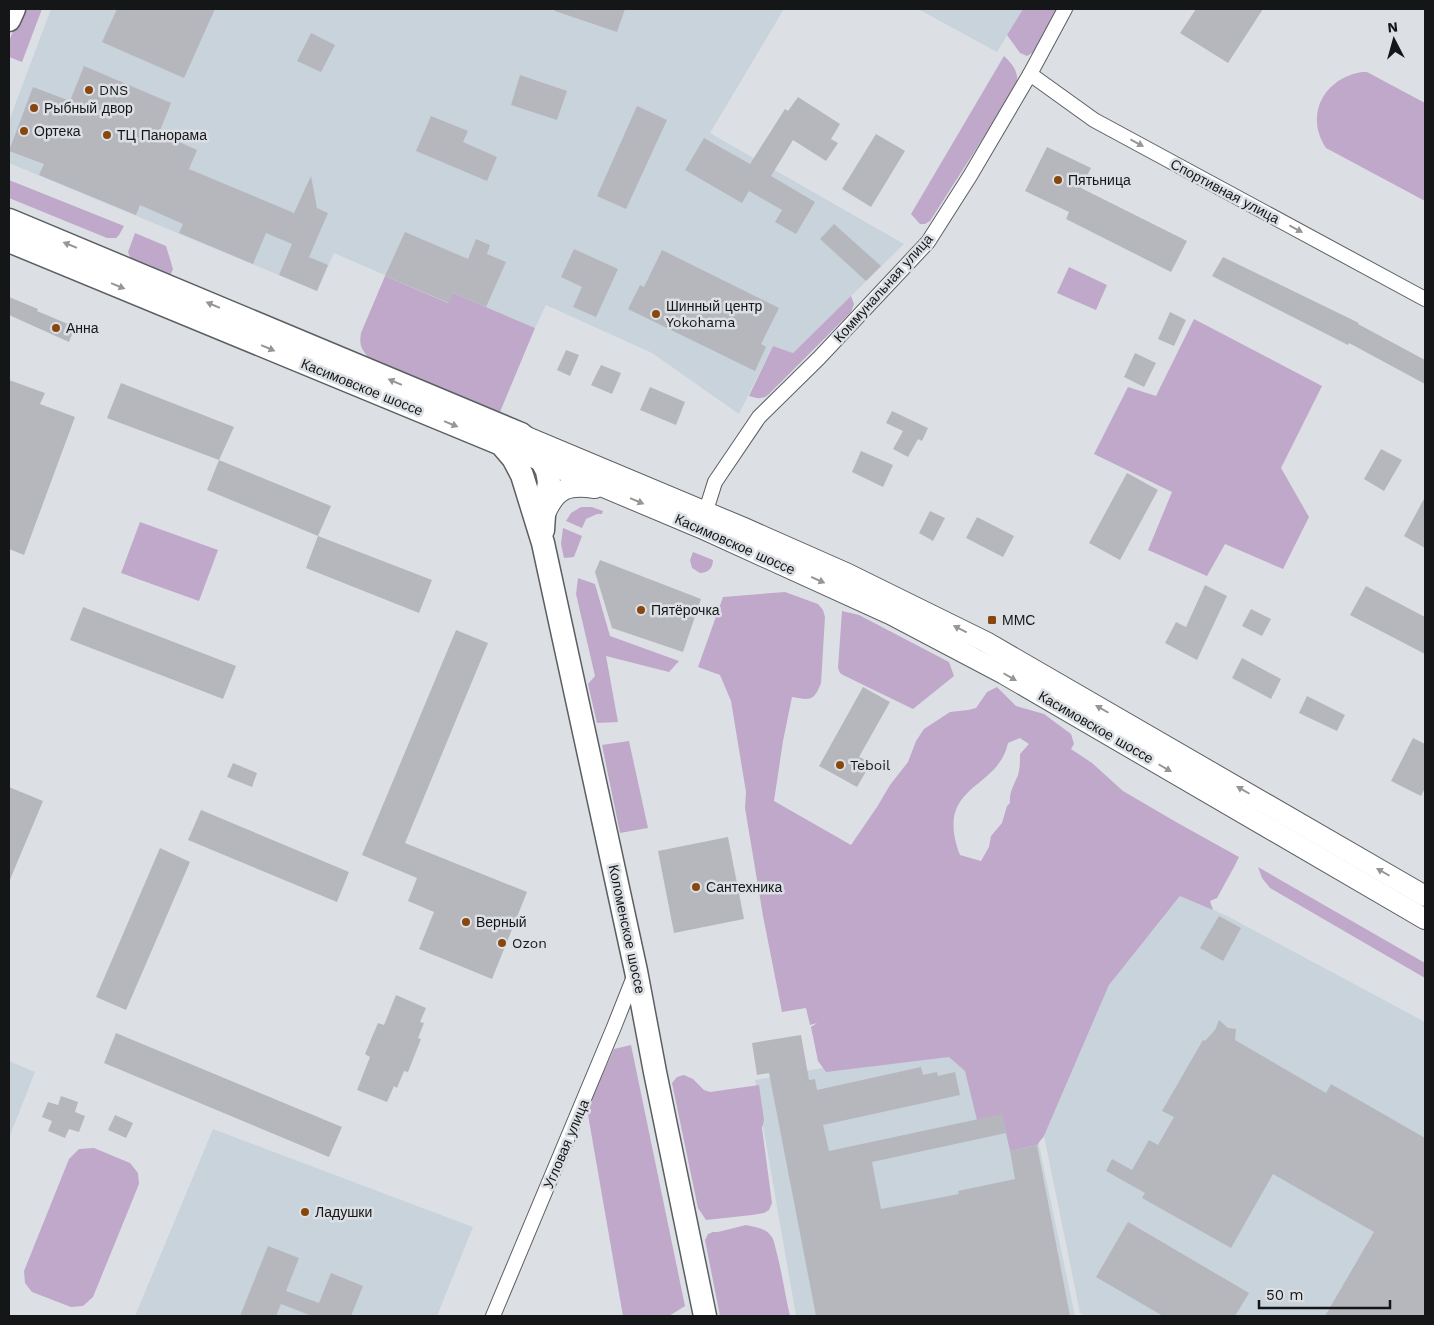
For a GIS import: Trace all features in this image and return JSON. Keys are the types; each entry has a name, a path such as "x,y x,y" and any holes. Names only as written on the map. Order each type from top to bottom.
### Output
{"main road":[{"path":"9,20 14,9"},
{"name":"Касимовское шоссе","path":"9,220 339,368 501,444 610,490 703,520 848,574 986,642 1425,896"},
{"name":"Касимовское шоссе","path":"9,241 339,368 521,434 588,462 977,659 1425,920"},
{"name":"Коломенское шоссе","path":"521,434 533,444 544,462 550,482 537,508"},
{"name":"Коломенское шоссе","path":"501,444 513,458 537,508 636,970 704,1316"},
{"path":"544,462 555,459 588,462"},
{"path":"537,508 550,502 558,493 568,488 580,486 610,490"}],"street":[{"name":"Коммунальная улица","path":"703,520 715,482 759,417 819,358 928,242 970,176 1030,74 1065,9"},
{"name":"Спортивная улица","path":"1030,74 1094,120 1425,299"},
{"name":"Угловая улица","path":"493,1316 611,1036 636,970"}],"shaded area":[{"path":"22,9 42,9 22,62 9,57 9,41"},
{"path":"51,9 784,9 710,133 904,244 793,353 773,346 739,414 652,353 546,305 535,328 454,293 449,303 334,253 317,291 9,163 9,121"},
{"path":"918,9 1023,9 997,52"},
{"path":"1023,9 1057,9 1034,52 1027,56 1020,53 1007,35"},
{"path":"1004,56 1015,69 1017,85 930,221 920,224 911,214"},
{"path":"1362,72 1367,72 1425,103 1425,201 1326,148 1320,136 1317,123 1318,111 1328,90 1337,82"},
{"path":"9,180 124,226 116,238 107,238 9,198"},
{"path":"135,233 166,246 173,269 170,275 131,260 128,252"},
{"path":"1069,267 1107,285 1096,310 1057,293"},
{"path":"385,276 448,303 453,293 535,328 500,412 369,358 366,355 360,341 361,333"},
{"path":"851,296 854,304 851,312 766,397 757,398 749,396 773,346 793,353"},
{"path":"1194,319 1322,386 1281,468 1309,517 1283,569 1225,544 1207,576 1148,550 1172,492 1094,454 1128,387 1156,396"},
{"path":"581,507 592,507 603,511 602,514 586,519 582,528 566,521 571,513"},
{"path":"140,522 218,550 199,601 121,573"},
{"path":"563,528 582,536 574,557 564,558 561,544"},
{"path":"693,552 713,560 709,570 700,573 692,568 690,560"},
{"path":"578,578 595,584 610,636 679,661 669,672 606,656 618,722 597,723 588,684 595,676 576,594"},
{"path":"785,592 818,604 823,610 825,617 821,683 813,697 803,699 792,697 774,801 851,845 890,785 908,762 916,741 924,729 950,712 976,708 987,692 997,687 1016,706 1044,714 1071,734 1074,744 1071,749 1092,763 1123,791 1239,857 1217,898 1210,901 1213,910 1180,896 1109,985 1044,1136 1037,1145 1010,1151 1002,1115 977,1120 965,1071 949,1057 826,1072 818,1061 811,1027 817,1023 810,1025 806,1008 782,1012 763,916 745,808 746,792 731,701 720,675 698,667 723,597","holes":["1020,738 1029,744 1020,754 1018,775 1002,823 991,836 989,847 981,861 960,855 954,832 955,814 961,801 1002,759 1008,743"]},
{"path":"842,611 859,615 949,662 954,676 913,709 843,675 838,668"},
{"path":"629,741 648,828 620,833 602,745"},
{"path":"1258,867 1425,963 1425,978 1270,888 1262,878"},
{"path":"1181,895 1227,916 1425,1022 1425,1316 1083,1316 1080,1313 1044,1136 1109,985"},
{"path":"631,1045 685,1306 669,1316 623,1316 587,1109 614,1049"},
{"path":"949,1055 1036,1131 1075,1316 796,1316 755,1080 834,1066"},
{"path":"9,1061 35,1072 9,1138"},
{"path":"684,1075 693,1079 704,1090 710,1092 759,1085 764,1120 762,1128 772,1203 769,1210 752,1215 706,1220 698,1208 672,1083 677,1077"},
{"name":"Ладушки","path":"213,1129 473,1227 437,1316 135,1316"},
{"path":"94,1148 130,1163 138,1173 139,1184 93,1297 83,1306 71,1307 32,1292 25,1283 24,1271 69,1159 79,1149"},
{"path":"746,1225 757,1227 769,1233 773,1239 790,1316 720,1316 705,1240 708,1234 713,1232"}],"building":[{"path":"117,9 215,9 184,78 102,42"},
{"path":"555,9 625,9 617,32 555,11"},
{"path":"1196,9 1263,9 1228,63 1180,33"},
{"path":"311,33 335,45 321,72 297,61"},
{"path":"84,66 171,103 159,133 197,150 189,169 294,213 311,176 317,208 328,213 309,257 328,265 317,291 279,275 292,244 266,233 253,264 179,233 183,224 140,205 136,215 39,175 44,164 9,151 33,87 70,101"},
{"path":"520,75 567,91 557,120 511,105"},
{"path":"798,97 840,124 831,139 838,143 826,161 793,140 771,176 815,202 796,234 775,222 782,210 749,191 742,203 685,170 704,138 750,164 785,109 788,111"},
{"path":"637,106 667,120 626,209 597,196"},
{"path":"431,116 468,131 463,142 497,157 487,181 416,151"},
{"path":"876,134 905,151 871,207 842,189"},
{"path":"1047,147 1091,168 1081,188 1187,241 1171,272 1066,219 1069,212 1025,191"},
{"path":"834,224 881,266 866,281 820,239"},
{"path":"405,232 468,259 476,239 490,245 487,254 506,262 486,307 453,293 449,303 385,276"},
{"path":"574,249 618,269 596,317 573,307 582,287 561,277"},
{"path":"662,250 779,308 761,344 766,347 755,371 628,309 640,285 644,287"},
{"path":"1223,257 1359,323 1425,360 1425,384 1349,343 1348,345 1212,276"},
{"path":"9,297 75,327 69,342 9,315"},
{"path":"1170,312 1186,320 1174,346 1158,339"},
{"path":"566,350 579,355 570,376 557,370"},
{"path":"1135,353 1156,363 1144,387 1124,377"},
{"path":"601,365 621,373 612,394 591,385"},
{"path":"9,380 45,393 40,404 75,417 24,555 9,549"},
{"path":"121,383 234,427 219,460 107,418"},
{"path":"650,387 685,402 676,425 640,410"},
{"path":"892,411 928,428 922,441 918,439 908,457 893,449 903,431 886,423"},
{"path":"1381,449 1402,460 1384,491 1364,479"},
{"path":"861,451 893,465 883,487 852,472"},
{"path":"219,460 331,506 318,536 207,490"},
{"path":"1127,473 1158,490 1120,560 1089,543"},
{"path":"1425,497 1425,548 1404,536"},
{"path":"930,511 945,518 933,541 919,533"},
{"path":"977,517 1014,536 1003,557 966,538"},
{"path":"318,536 432,580 419,613 306,568"},
{"path":"600,560 701,599 683,652 612,628 595,572"},
{"path":"1205,585 1227,596 1197,660 1165,643 1176,622 1186,627"},
{"path":"1366,586 1425,617 1425,654 1350,615"},
{"path":"83,607 236,666 223,699 70,640"},
{"path":"1251,609 1271,619 1262,636 1242,626"},
{"path":"456,630 488,643 405,843 527,892 492,979 419,949 434,912 408,901 417,878 362,855"},
{"path":"1242,658 1281,679 1271,699 1232,678"},
{"path":"863,687 890,702 859,757 871,763 857,787 819,766"},
{"path":"1307,696 1345,715 1337,731 1299,713"},
{"path":"1413,738 1425,744 1425,788 1421,796 1391,781"},
{"path":"233,763 257,773 252,787 227,777"},
{"path":"9,787 43,801 9,882"},
{"path":"201,810 349,872 337,902 188,840"},
{"path":"728,837 744,919 674,933 658,851"},
{"path":"160,848 190,862 126,1010 96,997"},
{"path":"1219,916 1241,928 1223,961 1200,948"},
{"path":"396,995 426,1008 420,1022 424,1023 418,1038 421,1039 408,1072 404,1071 397,1088 394,1086 387,1102 357,1090 370,1057 365,1054 378,1023 384,1025"},
{"path":"1219,1020 1228,1028 1236,1029 1235,1040 1326,1093 1331,1084 1425,1138 1425,1316 1325,1316 1374,1232 1273,1174 1231,1248 1142,1198 1145,1193 1106,1171 1112,1159 1132,1170 1149,1140 1158,1145 1174,1117 1162,1111 1203,1040 1205,1041 1215,1030"},
{"path":"116,1033 342,1127 329,1157 104,1063"},
{"path":"801,1035 809,1080 815,1079 817,1090 921,1067 923,1075 937,1072 938,1076 955,1072 960,1095 823,1125 829,1151 1002,1114 1006,1133 872,1162 881,1209 959,1194 958,1191 1015,1179 1010,1151 1037,1145 1070,1316 816,1316 769,1073 757,1075 752,1043"},
{"path":"61,1096 78,1102 75,1112 85,1116 79,1132 69,1129 65,1138 48,1131 52,1121 42,1117 48,1102 58,1105"},
{"path":"115,1115 133,1123 126,1138 108,1130"},
{"path":"1128,1222 1249,1293 1235,1316 1163,1316 1096,1277"},
{"path":"268,1246 299,1258 286,1291 319,1303 331,1273 363,1286 351,1316 312,1316 281,1304 276,1316 240,1316"}],"place":[{"name":"DNS","path":"89,90"},
{"name":"Рыбный двор","path":"34,108"},
{"name":"Ортека","path":"24,131"},
{"name":"ТЦ Панорама","path":"107,135"},
{"name":"Пятьница","path":"1058,180"},
{"name":"Шинный центр Yokohama","path":"656,314"},
{"name":"Анна","path":"56,328"},
{"name":"Пятёрочка","path":"641,610"},
{"name":"ММС","path":"992,620"},
{"name":"Teboil","path":"840,765"},
{"name":"Сантехника","path":"696,887"},
{"name":"Верный","path":"466,922"},
{"name":"Ozon","path":"502,943"},
{"name":"Ладушки","path":"305,1212"}]}
